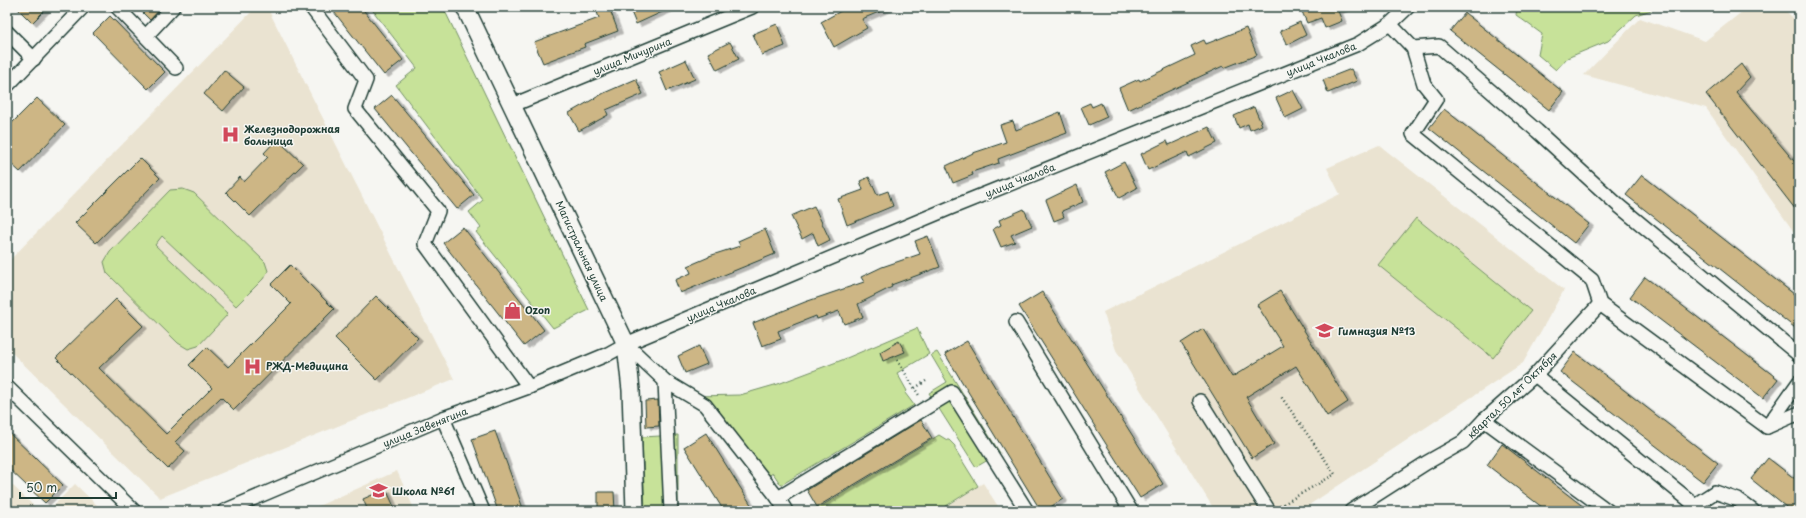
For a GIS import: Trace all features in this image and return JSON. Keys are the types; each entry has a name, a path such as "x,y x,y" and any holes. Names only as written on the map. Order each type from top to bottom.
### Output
{"main road":[{"name":"Магистральная улица","path":"465,7 626,344 631,390 635,511"}],"street":[{"path":"7,86 83,7"},
{"path":"117,7 176,68"},
{"path":"146,36 173,7"},
{"path":"311,7 366,80 354,109 438,211 425,244 529,387"},
{"name":"улица Мичурина","path":"513,105 752,7"},
{"name":"улица Чкалова","path":"626,344 950,208 1358,44 1390,24 1408,7"},
{"path":"1390,24 1413,48 1424,84 1436,99 1414,134 1592,280 1600,304 1767,427"},
{"path":"7,32 34,59"},
{"path":"1413,48 1439,46 1537,131 1619,206 1799,355"},
{"name":"квартал 50 лет Октября","path":"1351,511 1426,463 1464,442 1484,420 1535,375 1600,304"},
{"path":"1016,322 1131,511"},
{"path":"626,344 665,381 705,405 778,498 786,511"},
{"name":"улица Завенягина","path":"224,511 443,418 529,387 608,354 626,344"},
{"path":"1535,375 1693,508 1715,492 1738,500 1753,511"},
{"path":"665,381 671,511"},
{"path":"1767,427 1799,382"},
{"path":"8,391 134,511"},
{"path":"778,498 952,392 1027,511"},
{"path":"1200,401 1273,509"},
{"path":"1767,427 1797,414 1799,416"},
{"path":"443,418 482,511"},
{"path":"1484,420 1608,511"}],"path":[{"path":"897,360 927,407"},
{"path":"915,388 926,382"},
{"path":"1273,509 1335,474 1280,395"}],"shaded area":[{"name":"Железнодорожная больница","path":"256,7 267,7 454,379 160,498 7,348 7,263"},
{"path":"1748,7 1782,7 1799,24 1799,239 1706,108 1584,75 1640,18 1705,41"},
{"name":"Гимназия №13","path":"1379,145 1564,290 1523,363 1300,511 1215,511 1116,350 1103,312 1340,194 1327,168"},
{"name":"Школа №61","path":"397,471 415,511 307,511"},
{"path":"7,480 39,511 7,511"},
{"path":"983,483 1001,511 939,511"},
{"path":"75,484 103,511 48,511"}],"green space":[{"path":"370,7 443,7 589,310 553,328 476,232 481,228 469,212 483,200 396,85 417,68"},
{"path":"1517,7 1657,8 1636,15 1608,41 1567,58 1556,70 1538,55 1542,34 1516,15"},
{"path":"183,189 194,193 265,262 268,271 263,279 236,306 162,236 155,245 228,314 198,346 188,349 178,343 107,273 104,262 110,252 170,190"},
{"path":"1416,218 1531,311 1493,358 1378,265"},
{"path":"917,328 929,354 897,373 907,391 905,393 914,405 781,485 773,473 768,476 695,396 740,395 778,384 842,360"},
{"path":"937,352 1000,453 976,467 929,393 947,382 931,355"},
{"path":"678,435 678,511 645,511 642,437"},
{"path":"939,435 949,440 955,446 955,449 978,486 938,511 813,511"}],"building":[{"path":"16,7 48,7 32,23"},
{"path":"137,7 162,7 150,20"},
{"path":"330,7 361,7 403,60 384,75"},
{"path":"609,7 618,31 584,44 585,47 543,63 534,42 599,18 596,9"},
{"path":"629,7 673,7 636,24"},
{"path":"848,7 891,7 862,19 867,28 834,47 821,22"},
{"path":"1300,7 1347,7 1338,11 1342,21 1325,28 1321,18 1307,23"},
{"path":"1465,13 1563,92 1549,110 1450,31"},
{"path":"110,16 165,72 148,89 93,33"},
{"path":"1300,22 1306,35 1287,45 1280,31"},
{"path":"777,24 785,46 762,55 753,34"},
{"path":"1246,28 1257,55 1224,68 1223,66 1128,110 1119,88 1139,79 1140,81 1195,55 1191,46 1204,40 1206,44"},
{"path":"730,42 739,59 717,70 708,53"},
{"path":"686,60 695,79 667,91 659,72"},
{"path":"1741,64 1750,77 1736,92 1799,167 1799,214 1706,94"},
{"path":"1351,69 1357,81 1328,93 1323,80"},
{"path":"224,70 244,87 223,111 204,94"},
{"path":"636,79 643,94 606,110 608,115 579,131 569,113 604,93"},
{"path":"1293,90 1303,109 1285,118 1276,98"},
{"path":"392,95 474,195 457,209 375,109"},
{"path":"37,98 65,125 20,172 7,160 7,128"},
{"path":"1090,103 1092,107 1101,103 1107,117 1089,125 1081,107"},
{"path":"1254,107 1262,125 1250,130 1248,124 1239,128 1234,116"},
{"path":"1444,109 1589,224 1574,243 1429,128"},
{"path":"1060,112 1067,133 998,159 999,163 972,172 973,175 953,183 946,166 973,153 1006,142 1000,125 1013,121 1016,130"},
{"path":"1209,127 1217,143 1189,157 1187,152 1148,170 1141,154 1167,141 1169,145"},
{"path":"277,139 303,164 250,216 226,192 240,177 244,182 268,157 264,153"},
{"path":"140,158 160,178 96,243 75,223"},
{"path":"1124,162 1137,188 1119,198 1105,172"},
{"path":"1642,175 1799,298 1799,331 1626,195"},
{"path":"869,177 877,195 888,191 893,206 847,225 838,199 863,190 860,181"},
{"path":"1077,185 1083,202 1062,211 1064,217 1054,221 1046,200"},
{"path":"814,206 830,240 818,246 813,233 802,239 791,216"},
{"path":"1024,209 1032,226 1011,235 1015,242 1001,247 993,229 1001,225 999,220"},
{"path":"463,227 544,330 524,346 443,243"},
{"path":"765,229 775,254 680,293 675,280 691,273 688,266 709,256 740,246 738,241"},
{"path":"928,236 940,267 891,285 892,287 858,304 863,317 844,324 839,311 817,319 816,316 778,331 781,339 762,346 753,323 805,302 864,282 861,277 882,267 920,254 915,241"},
{"name":"РЖД-Медицина","path":"290,265 334,309 234,410 221,397 175,442 185,451 168,469 56,358 116,299 143,326 99,368 166,434 212,388 189,365 207,347 228,367 291,304 271,284"},
{"path":"1645,277 1778,379 1763,398 1630,297"},
{"path":"1280,291 1348,402 1327,416 1296,366 1246,397 1274,444 1252,458 1181,343 1203,329 1232,377 1283,346 1257,305"},
{"path":"1042,292 1163,484 1140,498 1019,306"},
{"path":"376,296 418,338 377,380 335,338"},
{"path":"899,341 905,352 883,361 880,352"},
{"path":"967,341 1063,499 1044,511 1041,511 945,354"},
{"path":"699,346 707,364 685,373 678,356"},
{"path":"1575,352 1718,463 1703,482 1560,372"},
{"path":"658,400 659,426 646,427 645,401"},
{"path":"921,420 932,438 817,507 807,490"},
{"path":"7,431 63,485 45,503 7,467"},
{"path":"495,431 524,511 498,511 472,439"},
{"path":"706,433 755,511 724,511 684,447"},
{"path":"1502,444 1589,511 1547,511 1487,465"},
{"path":"1768,458 1799,482 1799,511 1791,511 1751,479"},
{"path":"386,489 396,511 368,511 363,499"},
{"path":"598,492 614,492 615,511 598,511"}],"waterway":[{"path":"1680,7 1685,9 1717,9 1721,7"}],"place":[{"name":"Железнодорожная больница","path":"231,135"},
{"name":"Ozon","path":"512,310"},
{"name":"Гимназия №13","path":"1325,331"},
{"name":"РЖД-Медицина","path":"253,366"},
{"name":"Школа №61","path":"379,491"}]}
